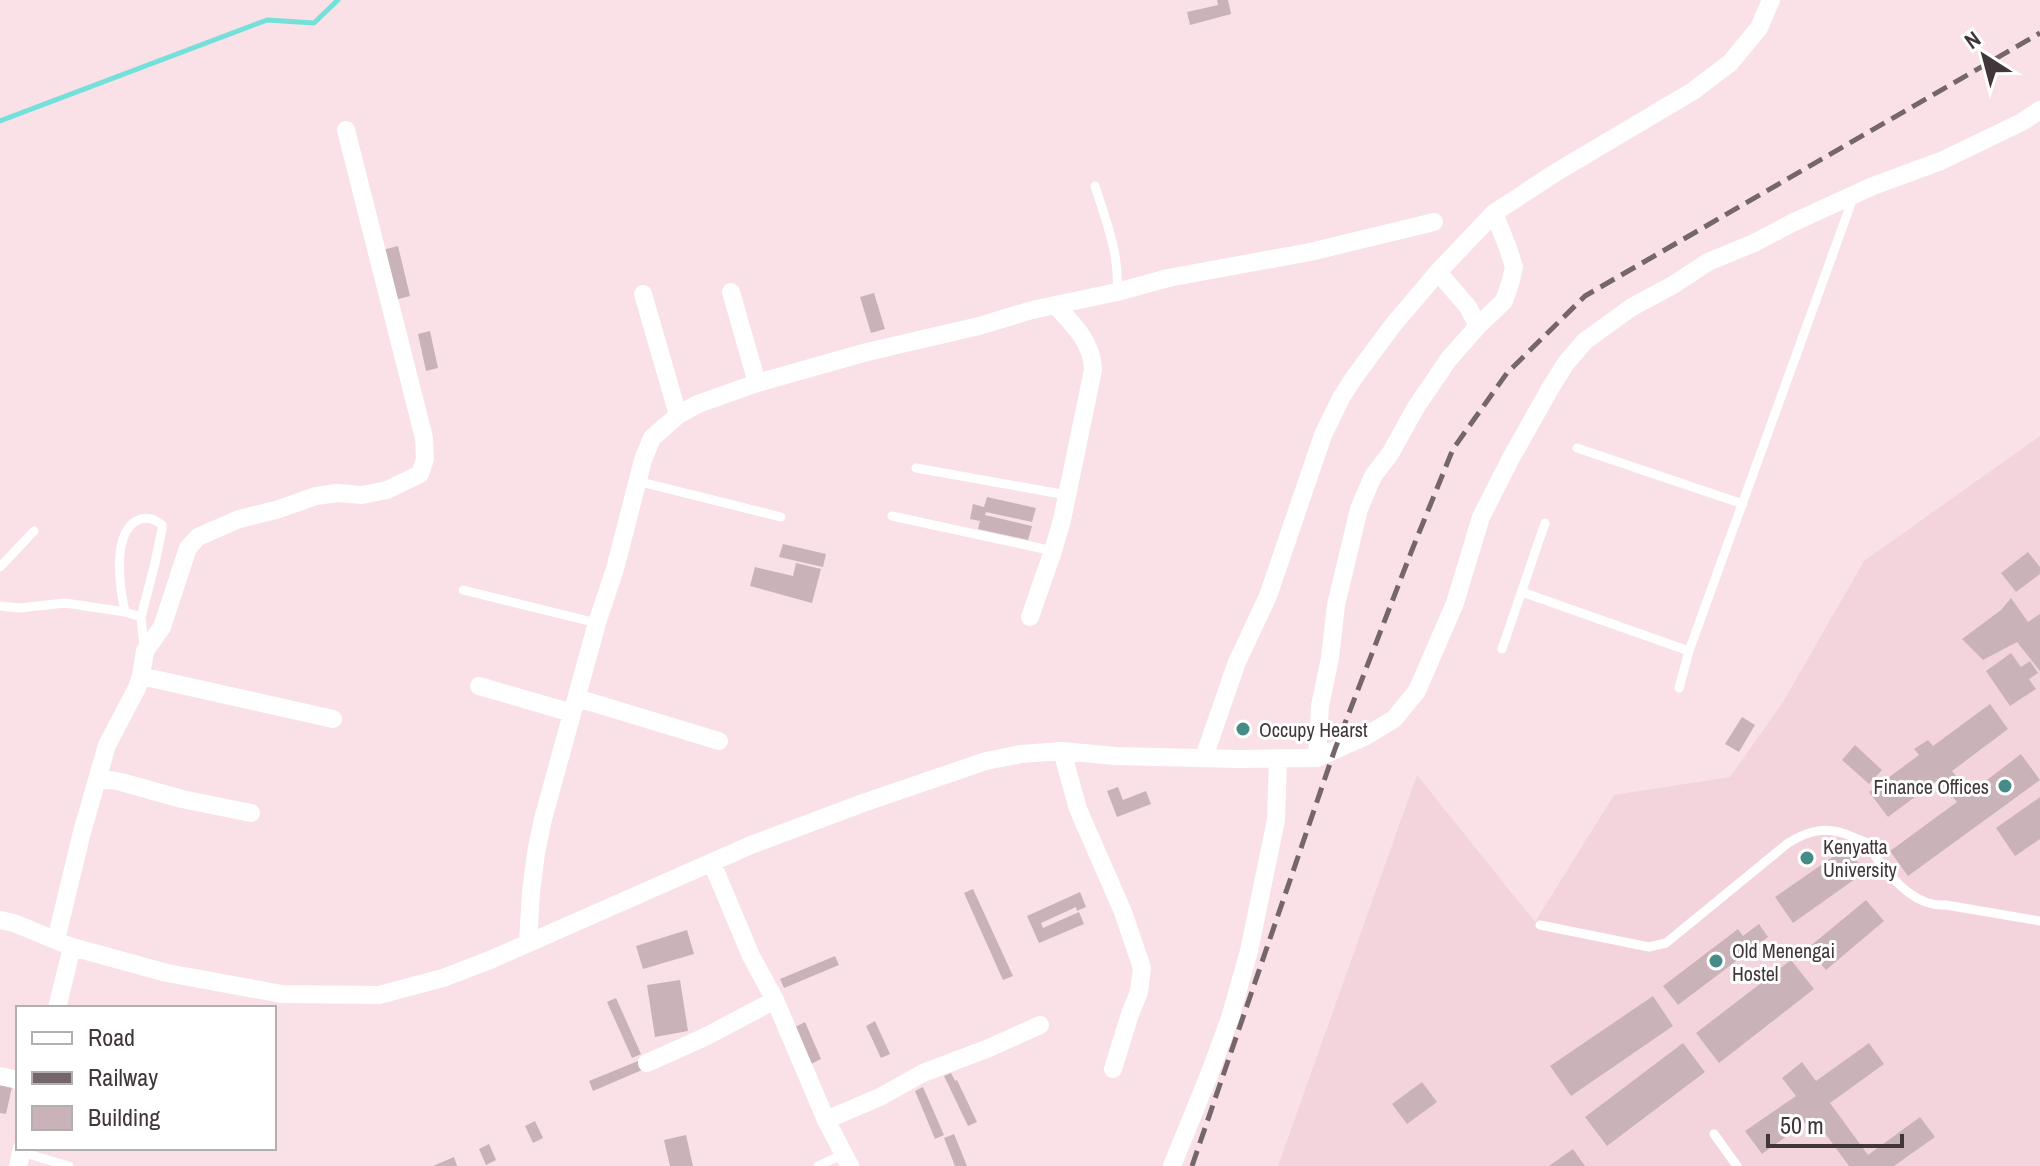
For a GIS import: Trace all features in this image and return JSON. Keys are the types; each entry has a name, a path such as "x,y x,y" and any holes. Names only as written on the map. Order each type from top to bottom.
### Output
{"street":[{"path":"1204,757 1237,662 1268,596 1323,435 1353,379 1393,325 1494,213 1693,91 1730,63 1759,28 1771,0"},
{"path":"0,920 64,944 167,973 282,994 379,995 443,978 490,960 751,845 986,761 1062,751 1115,756 1317,758 1366,736 1394,719 1417,691 1455,603 1481,517 1551,387 1585,341 1632,307 1708,262 1873,186 1941,161 2022,122 2040,110"},
{"path":"57,1006 82,832 107,745 141,676 145,651 162,627 188,548 198,537 239,519 316,496 337,493 362,495 387,490 420,474 425,459 424,438 346,130"},
{"path":"1317,758 1320,706 1336,605 1359,509 1373,476 1448,360 1504,301 1514,267 1494,213"},
{"path":"528,942 536,853 543,819 637,481 652,438 678,415 698,404 757,383 867,352 1168,278 1310,252 1434,222"},
{"path":"1438,272 1468,307 1478,326"},
{"path":"731,292 757,383"},
{"path":"643,294 678,415"},
{"path":"1030,617 1053,551 1093,370 1093,358 1079,332 1055,305"},
{"path":"141,676 333,719"},
{"path":"479,686 574,705 719,741"},
{"path":"1062,751 1078,809 1123,912 1142,968 1139,992 1113,1069"},
{"path":"1172,1166 1220,1046 1249,951 1276,820 1278,759"},
{"path":"98,778 251,813"},
{"path":"712,863 751,956 775,1000 826,1120 847,1160"},
{"path":"647,1063 775,1000"},
{"path":"826,1120 880,1097 923,1073 1040,1025"}],"lane":[{"path":"1095,186 1115,252 1117,292"},
{"path":"1679,688 1689,651 1853,197"},
{"path":"1577,448 1743,504"},
{"path":"916,468 1067,495"},
{"path":"637,481 781,517"},
{"path":"892,516 1053,551"},
{"path":"125,612 119,568 125,535 134,522 142,518 154,519 162,525 162,529 141,617 145,651"},
{"path":"1502,649 1545,523"},
{"path":"0,567 34,531"},
{"path":"463,590 597,623"},
{"path":"1522,592 1689,651"},
{"path":"0,606 19,608 65,603 141,617"},
{"path":"1540,925 1649,947 1666,943 1788,843 1818,830 1840,831 1864,842 1892,879 1916,898 1935,906 1946,905 2040,921"},
{"path":"1714,1134 1737,1166"},
{"path":"20,1155 69,1166"},
{"path":"818,1166 847,1160"}],"shaded area":[{"name":"Kenyatta University","path":"2040,436 2040,1166 1278,1166 1417,775 1535,922 1614,795 1730,777 1783,702 1864,561"}],"building":[{"path":"1217,0 1228,0 1231,14 1190,25 1187,12 1218,5"},
{"path":"398,246 410,296 395,300 382,250"},
{"path":"874,293 885,329 871,333 860,297"},
{"path":"430,331 438,368 426,371 418,334"},
{"path":"987,497 1036,508 1032,522 986,512 985,515 1032,526 1028,540 978,529 980,521 970,519 973,504 984,507"},
{"path":"783,544 826,554 823,567 779,557"},
{"path":"2028,552 2040,567 2040,574 2016,592 2001,573"},
{"path":"796,563 821,569 812,603 750,586 755,567 793,576"},
{"path":"2011,598 2028,622 2040,614 2040,671 2017,642 1983,660 1962,639 2001,610"},
{"path":"2011,653 2021,667 2030,661 2038,673 2029,679 2036,689 2010,706 1986,671"},
{"name":"Finance Offices","path":"1990,704 2008,729 1952,771 1970,793 2021,754 2040,780 1908,876 1890,851 1957,802 1938,780 1888,817 1869,792 1919,755 1914,749 1928,740 1933,746"},
{"path":"1742,717 1755,725 1739,752 1725,744"},
{"path":"1855,745 1882,770 1869,784 1842,760"},
{"path":"1118,787 1123,800 1146,791 1151,804 1117,817 1107,791"},
{"path":"2040,797 2040,839 2015,856 1996,828"},
{"path":"1847,847 1865,872 1793,923 1775,897"},
{"path":"973,889 1013,976 1003,980 964,893"},
{"path":"1080,892 1086,907 1077,911 1076,907 1041,923 1043,928 1079,912 1084,924 1039,943 1027,916"},
{"path":"1866,900 1884,921 1826,970 1808,948"},
{"name":"Old Menengai Hostel","path":"1759,924 1768,937 1678,1005 1663,986 1738,929 1743,936"},
{"path":"687,930 694,954 643,969 636,946"},
{"path":"835,956 839,965 784,988 780,979"},
{"path":"1791,960 1814,989 1719,1063 1696,1033"},
{"path":"680,980 688,1031 655,1037 647,985"},
{"path":"1653,996 1673,1026 1571,1096 1550,1066"},
{"path":"616,998 641,1054 632,1058 607,1002"},
{"path":"875,1021 890,1054 881,1058 866,1026"},
{"path":"805,1022 821,1059 811,1064 795,1027"},
{"path":"1683,1043 1705,1072 1607,1146 1585,1117"},
{"path":"1869,1043 1884,1064 1830,1103 1868,1155 1920,1117 1935,1137 1894,1166 1849,1166 1813,1117 1762,1154 1745,1131 1796,1096 1782,1078 1802,1062 1816,1081"},
{"path":"638,1061 642,1070 593,1091 589,1081"},
{"path":"951,1073 977,1122 968,1126 944,1076"},
{"path":"1422,1082 1437,1102 1407,1124 1392,1104"},
{"path":"0,1085 12,1087 6,1114 0,1113"},
{"path":"923,1087 944,1135 935,1139 915,1091"},
{"path":"535,1121 543,1138 533,1143 525,1126"},
{"path":"954,1134 967,1166 955,1166 944,1138"},
{"path":"686,1135 693,1166 670,1166 664,1140"},
{"path":"489,1144 496,1160 486,1165 479,1149"},
{"path":"1573,1149 1585,1166 1549,1166"},
{"path":"454,1157 457,1166 433,1166"}],"waterway":[{"path":"0,121 267,20 314,23 338,0"}],"railway":[{"path":"1192,1166 1335,749 1412,550 1453,449 1507,373 1585,296 2040,33"}],"place":[{"name":"Occupy Hearst","path":"1243,729"},
{"name":"Finance Offices","path":"2005,786"},
{"name":"Kenyatta University","path":"1807,858"},
{"name":"Old Menengai Hostel","path":"1716,961"}]}
